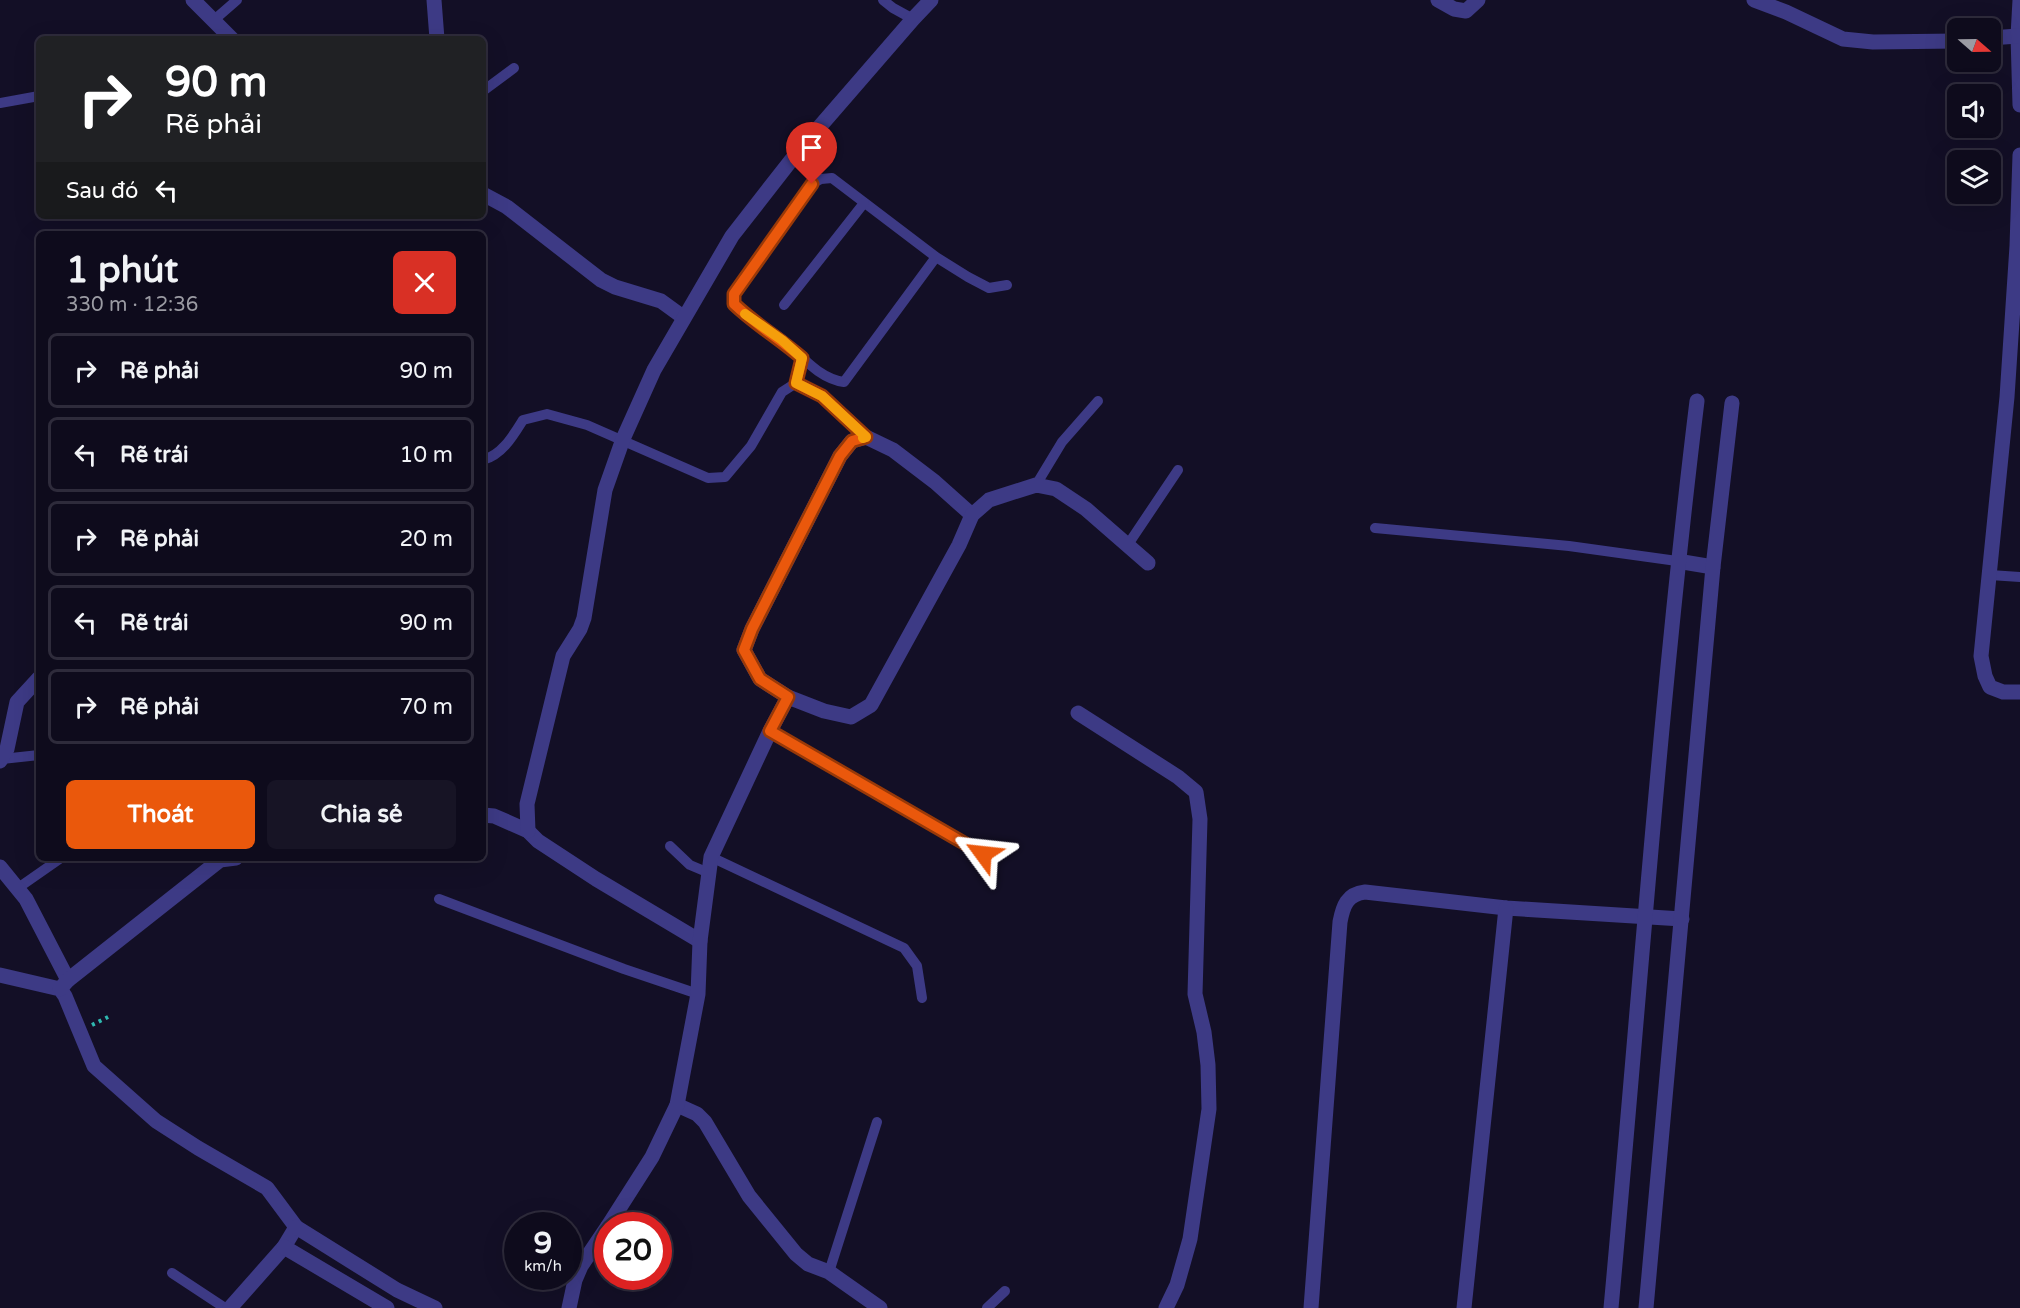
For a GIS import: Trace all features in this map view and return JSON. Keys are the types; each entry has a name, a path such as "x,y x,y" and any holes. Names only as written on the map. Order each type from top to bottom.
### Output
{"street":[{"path":"193,0 229,36"},
{"path":"434,0 437,36"},
{"path":"528,831 527,804 560,667 563,656 580,629 584,618 605,490 623,440 654,370 740,227 796,154 931,0"},
{"path":"1438,0 1454,9 1466,11 1478,0"},
{"path":"1754,0 1844,39 1873,42 1947,41"},
{"path":"2020,8 2018,36 2020,105"},
{"path":"2001,37 2018,36"},
{"path":"2020,155 2017,246 2007,397 1981,656 1990,687 2003,692 2020,692"},
{"path":"486,196 507,207 602,280 615,287 661,301 684,317"},
{"path":"1611,1308 1677,561 1697,401"},
{"path":"1646,1308 1713,567 1732,403"},
{"path":"972,515 935,482 893,450 866,437 852,441 840,456 752,629 744,650 760,679 788,697 824,711 851,717 871,705 959,545 972,515 989,500 1036,485 1056,489 1086,509 1148,563"},
{"path":"1677,561 1713,567"},
{"path":"1,760 7,749 17,702 36,681"},
{"path":"617,1212 652,1157 677,1105 698,994 700,941 711,857 788,697"},
{"path":"1078,713 1178,777 1196,792 1200,819 1195,994 1209,1065 1209,1109 1190,1239 1177,1285 1166,1308"},
{"path":"486,815 528,831 538,841 596,879 700,941"},
{"path":"0,975 64,985 219,861"},
{"path":"0,867 26,899 64,985 69,1005 94,1066 156,1121 267,1188 296,1227 397,1290 435,1308"},
{"path":"1311,1308 1340,922 1343,907 1348,898 1356,893 1365,892 1506,908 1682,919"},
{"path":"1464,1308 1506,908"},
{"path":"677,1105 697,1114 705,1122 749,1196 796,1254 808,1264 830,1272 880,1308"},
{"path":"230,1308 284,1247 296,1227"},
{"path":"284,1247 387,1308 397,1290"},
{"path":"569,1308 574,1280 594,1247"}],"lane":[{"path":"214,20 237,0"},
{"path":"883,0 912,19"},
{"path":"486,89 514,68"},
{"path":"0,103 36,97"},
{"path":"936,257 844,382 832,380 818,372 782,340 748,317 734,304 734,294 812,184 820,179 832,178 936,257 989,288 1007,285"},
{"path":"784,305 864,203"},
{"path":"486,459 494,457 523,420 547,414 587,425 708,478 725,477 751,446 782,392 796,383 802,358"},
{"path":"796,383 822,396 866,437"},
{"path":"1036,485 1062,442 1098,401"},
{"path":"1126,546 1178,470"},
{"path":"1375,528 1569,546 1677,561"},
{"path":"1990,575 2020,577"},
{"path":"770,731 983,854"},
{"path":"1,760 36,755"},
{"path":"670,846 690,865 709,873"},
{"path":"711,857 904,948 917,966 922,998"},
{"path":"18,888 57,861"},
{"path":"440,899 624,969 698,994"},
{"path":"830,1272 877,1122"},
{"path":"172,1273 225,1308"},
{"path":"987,1308 1005,1291"}],"slow traffic":[{"path":"745,314 782,340 802,358 796,383 822,396 866,437 863,438"}],"route":[{"path":"812,184 734,294 734,304 802,358 796,383 822,396 866,437 852,441 840,456 752,629 744,650 760,679 788,697 770,731 983,854"}]}
